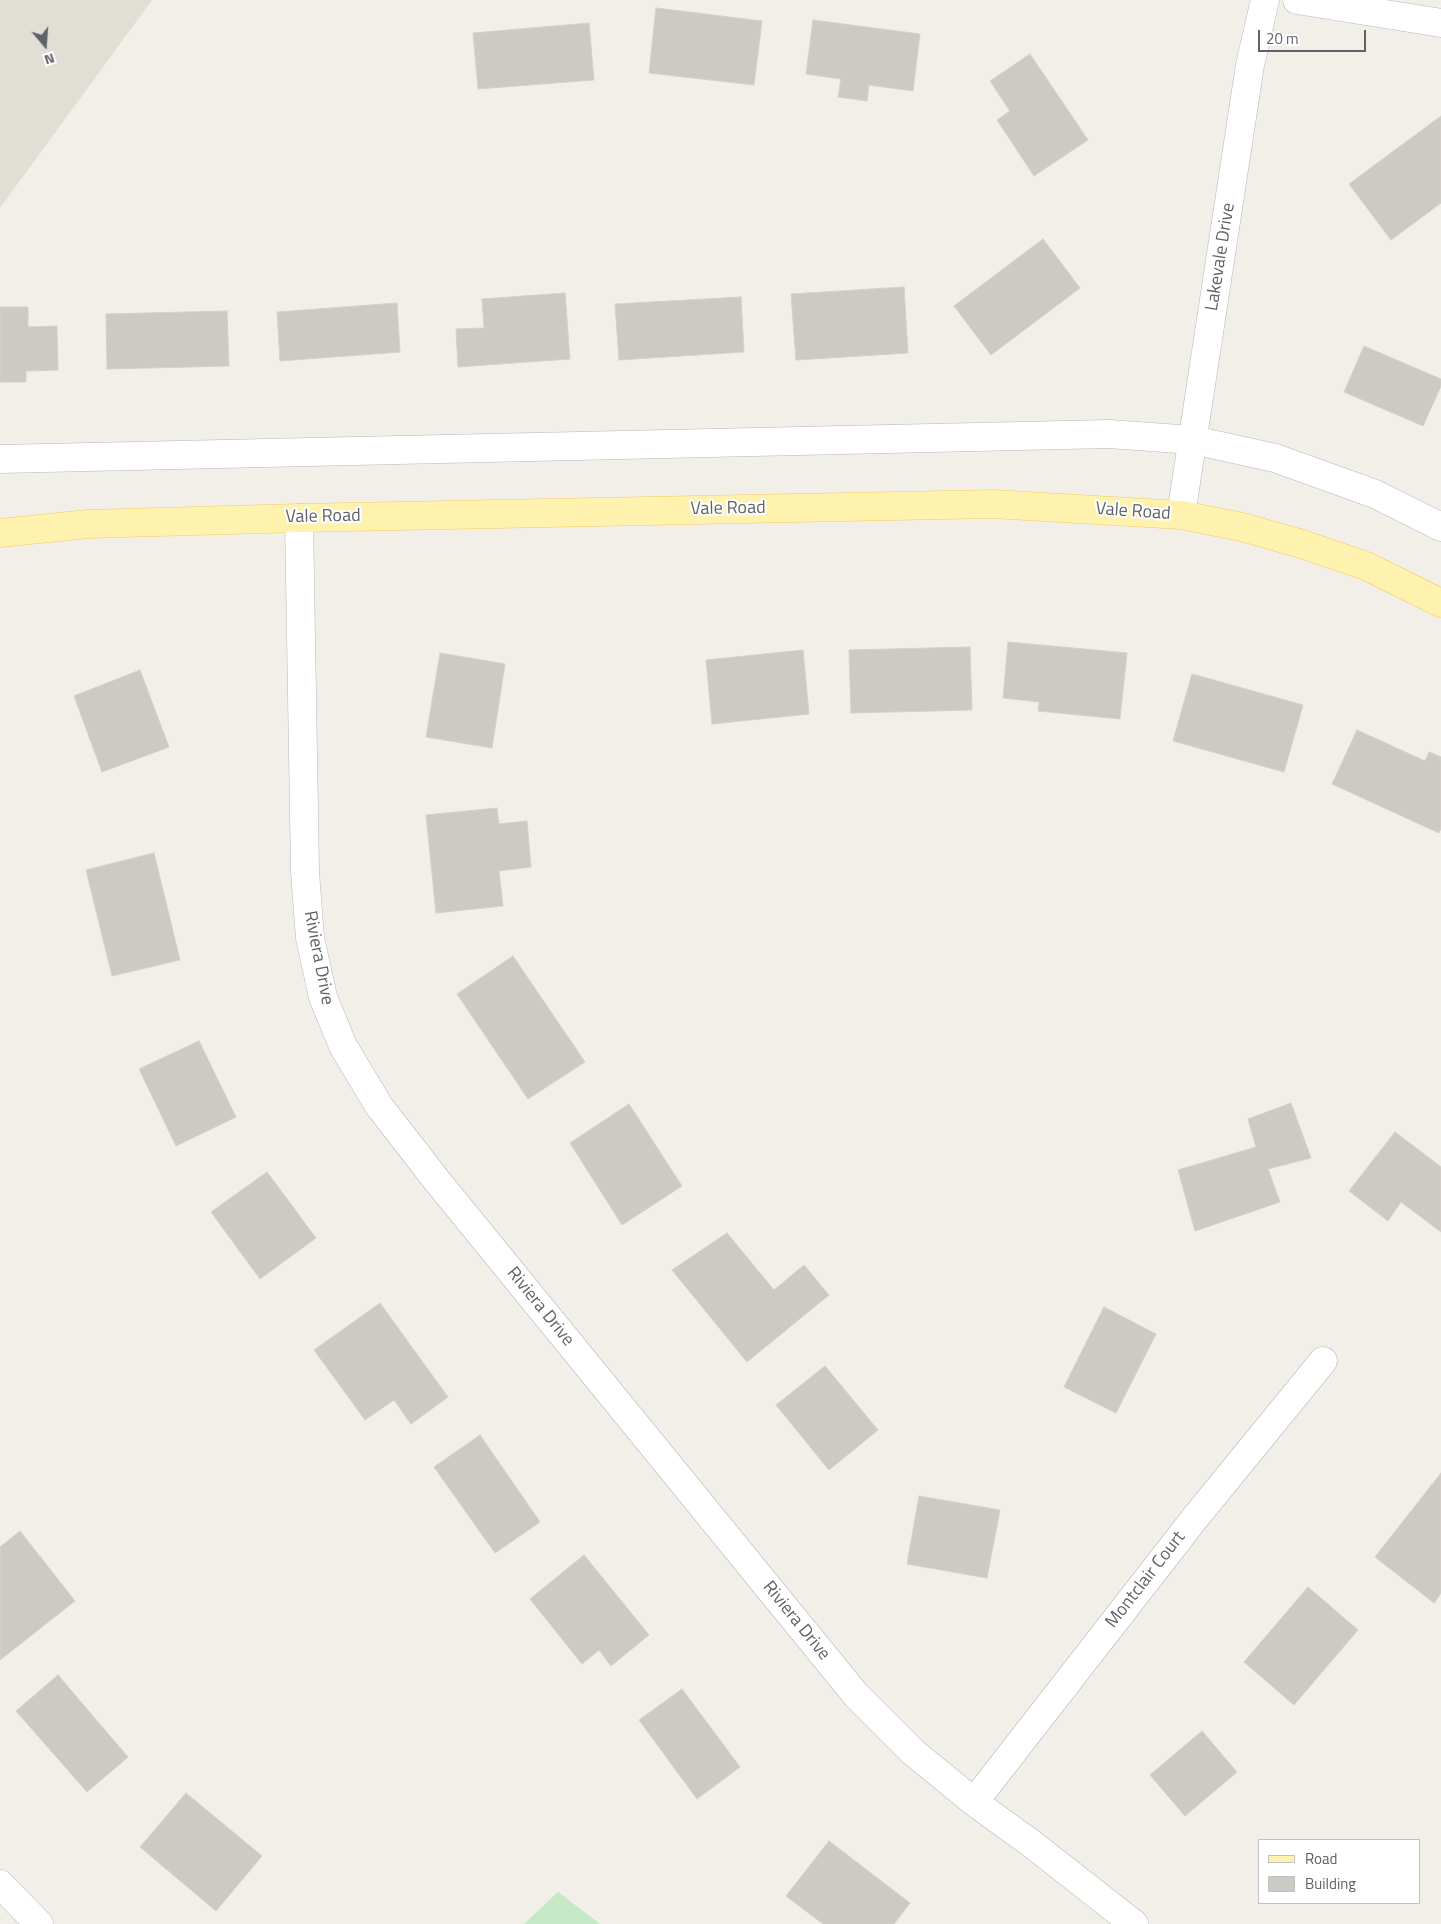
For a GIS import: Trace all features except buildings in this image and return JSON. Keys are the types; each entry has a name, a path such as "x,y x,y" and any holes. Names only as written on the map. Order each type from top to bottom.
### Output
{"main road":[{"name":"Vale Road","path":"0,533 88,524 993,504 1181,515 1242,527 1302,544 1366,566 1441,603"}],"street":[{"name":"Lakevale Drive","path":"1181,515 1250,65 1264,0"},
{"path":"1296,0 1441,24"},
{"path":"0,459 1109,434 1193,440 1275,458 1375,494 1441,527"},
{"name":"Riviera Drive","path":"299,518 306,881 310,938 323,997 343,1046 379,1106 438,1182 856,1695 913,1752 974,1802 1032,1844 1134,1924"},
{"name":"Montclair Court","path":"974,1802 1195,1518 1323,1360"},
{"path":"0,1884 39,1924"}],"shaded area":[{"path":"0,0 152,0 0,208"}],"green space":[{"path":"558,1892 600,1924 524,1924"}]}
